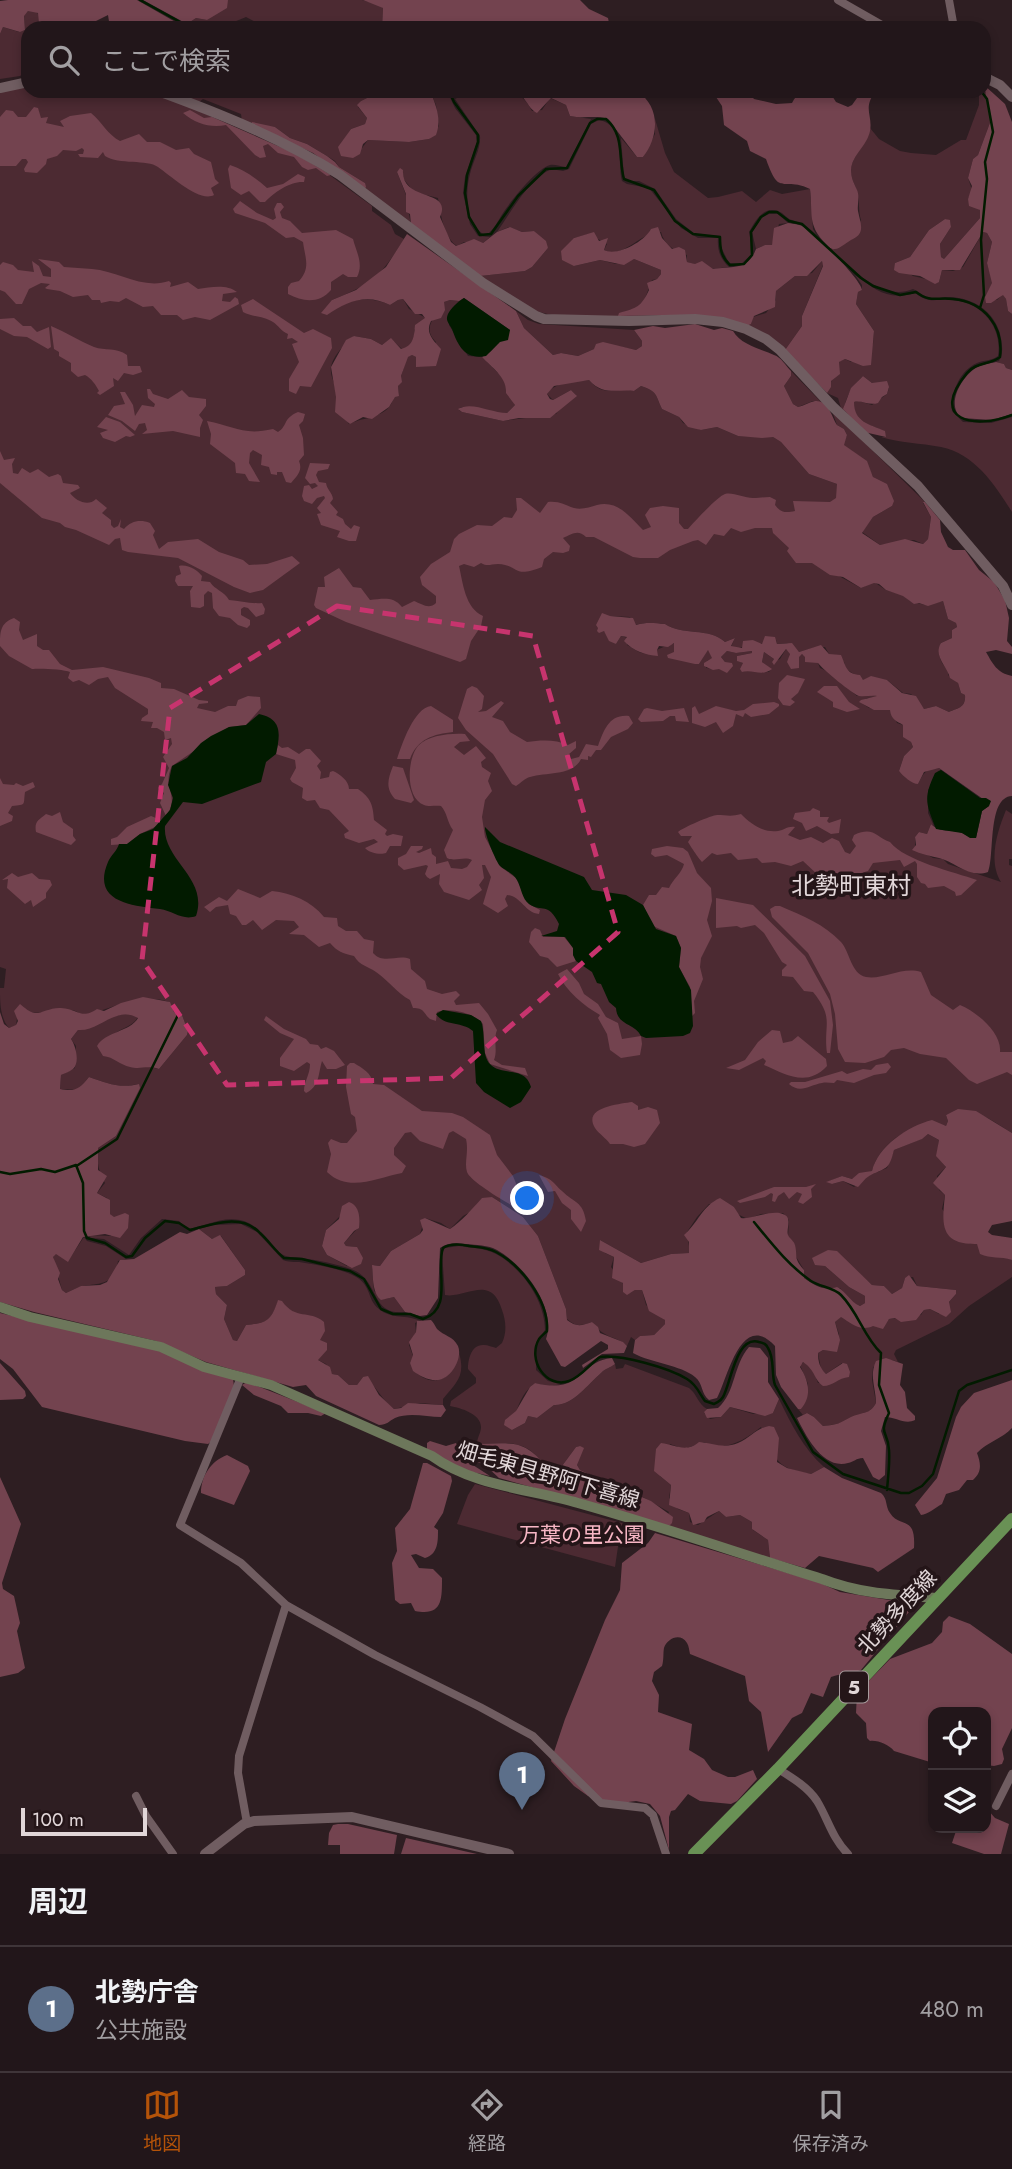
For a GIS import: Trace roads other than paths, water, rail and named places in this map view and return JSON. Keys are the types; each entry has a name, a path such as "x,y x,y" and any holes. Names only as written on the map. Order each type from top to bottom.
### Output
{"main road":[{"name":"畑毛東貝野阿下喜線","path":"0,1307 30,1317 161,1347 204,1367 271,1385 308,1399 432,1456 451,1470 470,1476 578,1503 845,1588 870,1593 936,1598"},
{"name":"北勢多度線","path":"694,1854 778,1769 1012,1518"}],"street":[{"path":"838,0 875,21"},
{"path":"949,0 953,21"},
{"path":"991,80 1012,97"},
{"path":"0,88 21,84"},
{"path":"176,98 221,115 315,159 483,283 536,316 723,322 766,339 780,350 833,407 918,486 1003,586 1012,605"},
{"path":"241,1377 180,1525 241,1563 286,1605 533,1736 601,1802 645,1808 653,1815 666,1854"},
{"path":"247,1823 238,1773 239,1756 286,1605"},
{"path":"778,1769 798,1782 816,1799 835,1840 848,1854"},
{"path":"996,1806 1012,1774"},
{"path":"136,1796 146,1816 173,1854"},
{"path":"205,1854 247,1823 352,1817 509,1854"}],"waterway":[{"path":"140,0 178,21"},
{"path":"452,98 478,135 465,193 469,217 480,235 491,234 518,196 546,169 567,168 590,123 597,119 606,119 616,132 624,179 654,190 675,221 693,234 720,237 722,252 730,265 744,264 752,255 751,232 761,217 769,212 777,212 789,221 802,224 873,286 900,295 916,292 930,299 964,301 983,310 999,335 1000,357 967,373 956,389 952,402 954,411 971,421 1012,415"},
{"path":"980,308 984,295 981,240 987,179 985,162 993,132 986,98"},
{"path":"78,1165 117,1139 178,1015"},
{"path":"0,1172 10,1174 41,1169 55,1172 76,1165 83,1183 84,1231 87,1238 105,1243 126,1257 132,1256 145,1238 165,1221 179,1223 190,1230 218,1223 244,1223 260,1233 284,1258 302,1259 350,1271 364,1279 381,1309 423,1319 432,1314 441,1298 443,1248 459,1244 493,1250 524,1275 538,1296 547,1331 539,1339 535,1356 541,1371 553,1381 573,1379 600,1357 620,1358 657,1366 679,1375 693,1384 705,1401 714,1404 723,1397 735,1362 745,1346 751,1342 762,1343 770,1352 775,1385 813,1452 843,1474 901,1493 909,1493 922,1486 933,1474 959,1391 967,1385 1012,1370"},
{"path":"754,1222 803,1275 841,1295 881,1353 879,1385 889,1413 884,1430 889,1450 887,1490"}],"place":[{"name":"北勢庁舎","path":"522,1810"}],"district":[{"name":"北勢町東村","path":"851,885"}],"park label":[{"name":"万葉の里公園","path":"582,1535"}]}
